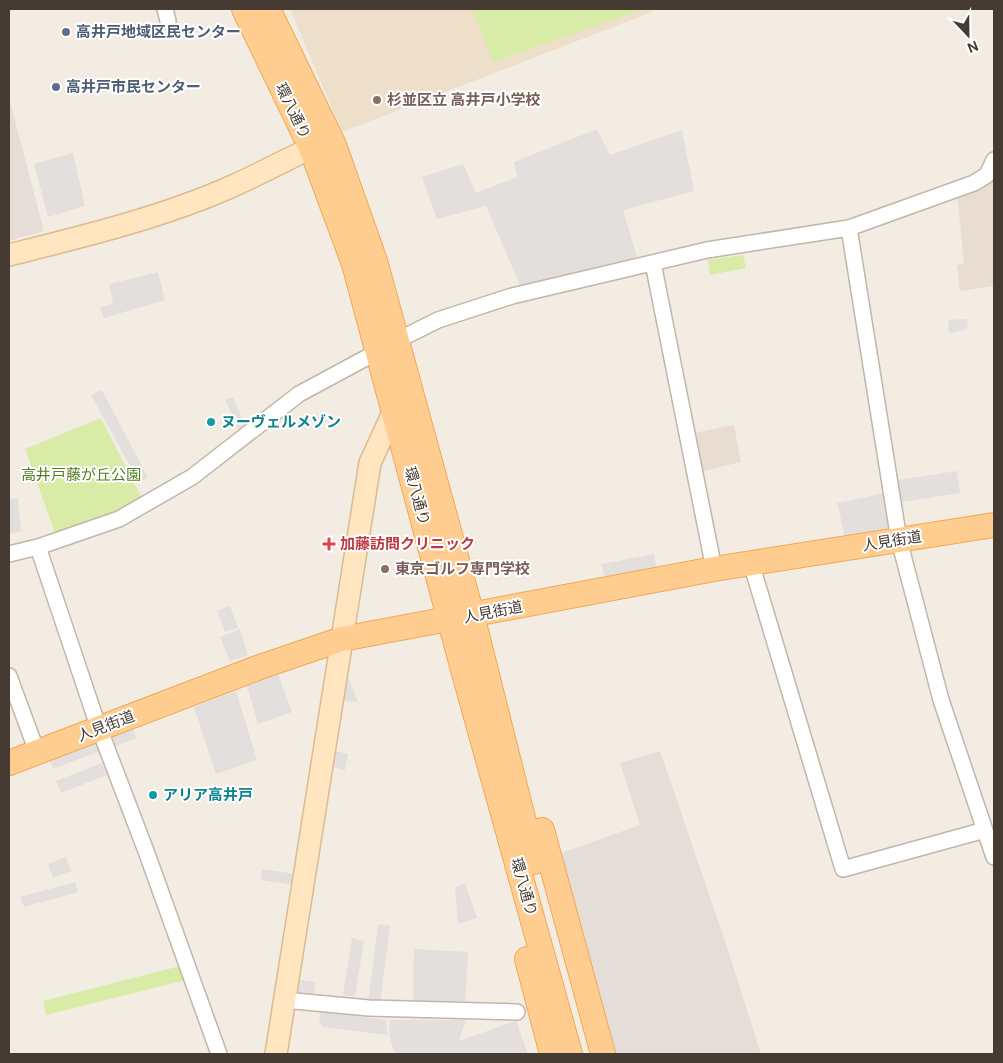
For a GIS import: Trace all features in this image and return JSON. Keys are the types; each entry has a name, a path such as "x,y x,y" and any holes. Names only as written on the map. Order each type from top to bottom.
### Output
{"main road":[{"name":"環八通り","path":"244,9 311,148 354,264 391,347 395,413 462,618"},
{"name":"環八通り","path":"268,9 334,145 375,261 391,347 476,674 527,898 570,1054"},
{"name":"人見街道","path":"9,763 260,667 342,639 462,618 714,569 994,525"},
{"name":"環八通り","path":"476,674 527,838 586,1054"},
{"path":"476,674 471,750 552,1054"},
{"path":"476,674 503,696 603,1054"}],"street":[{"path":"9,255 95,233 167,210 234,186 311,148"},
{"path":"9,554 119,518 192,477 299,394 391,347 438,320 512,296 707,250 849,228 974,183 987,176 994,160"},
{"path":"849,228 900,540 941,700 994,856"},
{"path":"653,263 714,569"},
{"path":"276,1054 370,463 395,413"},
{"path":"38,546 99,729 146,851 218,1054"},
{"path":"751,563 843,869 985,830"},
{"path":"9,676 38,752"},
{"path":"284,1000 369,1008 517,1012"}],"shaded area":[{"name":"杉並区立 高井戸小学校","path":"290,9 651,9 652,12 342,132"},
{"path":"9,98 44,231 9,241"},
{"path":"597,129 610,155 682,130 694,191 623,210 637,257 522,290 486,206 437,219 422,177 463,164 476,193 517,177 514,162"},
{"path":"73,153 85,206 48,217 34,164"},
{"path":"994,180 994,286 960,291 957,265 964,264 957,192"},
{"path":"158,272 165,300 104,318 100,308 113,303 109,284"},
{"path":"967,319 968,326 965,330 949,333 948,320"},
{"path":"102,390 148,478 139,482 91,395"},
{"path":"233,397 245,425 239,431 225,400"},
{"path":"734,425 741,462 703,471 694,433"},
{"path":"957,471 960,493 902,502 898,480"},
{"path":"886,493 894,531 846,541 837,503"},
{"path":"18,498 21,531 9,534 9,499"},
{"path":"654,554 656,567 604,577 602,564"},
{"path":"230,606 238,628 225,632 217,611"},
{"path":"240,629 248,655 230,661 220,637"},
{"path":"346,672 358,702 341,701"},
{"path":"278,674 292,712 258,724 247,686"},
{"path":"236,691 257,760 216,774 194,707"},
{"path":"133,729 136,738 116,746 112,736"},
{"path":"98,742 102,750 53,769 50,760"},
{"path":"335,751 348,754 345,770 332,767"},
{"path":"660,751 725,941 761,1054 615,1054 559,854 640,825 620,763"},
{"path":"102,763 107,775 61,793 56,781"},
{"path":"66,857 71,871 53,878 48,864"},
{"path":"262,869 295,874 293,885 261,880"},
{"path":"75,882 78,892 24,907 20,897"},
{"path":"465,883 477,918 458,924 455,888"},
{"path":"378,924 390,926 380,1004 368,1002"},
{"path":"352,938 364,941 355,997 343,995"},
{"path":"414,949 468,952 465,1005 413,1003"},
{"path":"295,979 315,982 313,997 293,995"},
{"path":"321,1011 386,1020 387,1035 322,1027 319,1020"},
{"path":"389,1020 466,1020 459,1041 516,1021 528,1054 395,1054 390,1039"}],"green space":[{"path":"472,9 644,9 493,62"},
{"path":"743,255 746,268 710,275 708,260"},
{"name":"高井戸藤が丘公園","path":"101,418 141,497 115,512 55,533 25,449"},
{"path":"180,966 186,980 46,1015 43,1001"}],"place":[{"name":"高井戸地域区民センター","path":"66,32"},
{"name":"高井戸市民センター","path":"56,87"},
{"name":"杉並区立 高井戸小学校","path":"377,100"},
{"name":"ヌーヴェルメゾン","path":"211,422"},
{"name":"加藤訪問クリニック","path":"329,544"},
{"name":"東京ゴルフ専門学校","path":"385,569"},
{"name":"アリア高井戸","path":"153,795"}]}
